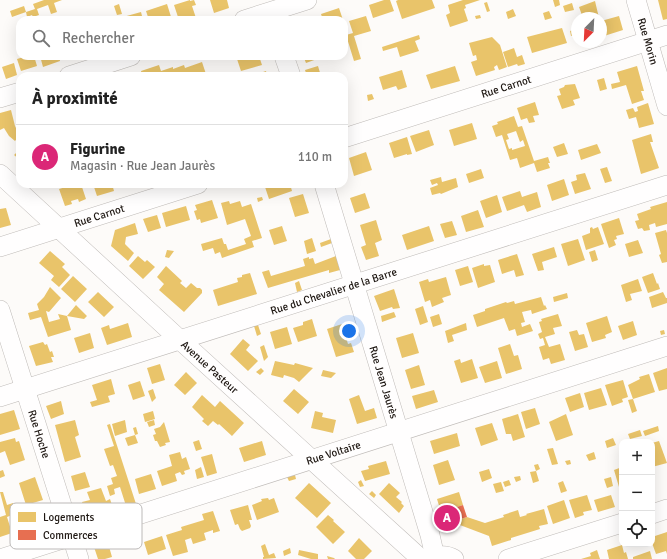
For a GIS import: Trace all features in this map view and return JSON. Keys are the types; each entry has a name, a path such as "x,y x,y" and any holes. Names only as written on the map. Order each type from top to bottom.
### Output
{"street":[{"path":"256,16 307,0"},
{"name":"Rue Morin","path":"636,0 667,106"},
{"name":"Rue Carnot","path":"348,137 667,35"},
{"path":"82,72 119,60"},
{"path":"285,60 289,72"},
{"path":"0,98 16,93"},
{"name":"Avenue Pasteur","path":"0,174 311,460 429,558"},
{"name":"Rue du Chevalier de la Barre","path":"0,397 667,185"},
{"name":"Rue Carnot","path":"0,247 185,188"},
{"name":"Rue Jean Jaurès","path":"325,188 430,535 429,558"},
{"name":"Rue Hoche","path":"0,310 61,503"},
{"name":"Rue Voltaire","path":"142,514 667,346"},
{"path":"655,513 667,509"},
{"path":"508,559 619,525"},
{"name":"Rue Voltaire","path":"0,558 29,549"},
{"name":"Rue Hoche","path":"76,549 79,559"},
{"path":"429,558 443,556 454,559"}],"building: Logements":[{"path":"44,0 62,0 54,3 57,12 51,14 48,5 37,9 39,15 27,16 26,12 35,9 33,4"},
{"path":"194,0 196,5 192,6 195,16 178,16 174,5"},
{"path":"210,0 227,0 229,8 214,13"},
{"path":"384,0 390,0 394,11 373,18 369,5"},
{"path":"432,0 435,8 402,19 396,1"},
{"path":"463,0 480,0 465,5 466,8 464,9 468,21 450,27 446,15 450,13 448,5"},
{"path":"553,0 559,0 560,5 555,7"},
{"path":"658,0 667,0 667,19 663,20"},
{"path":"595,1 598,12 581,12 579,7"},
{"path":"487,2 490,11 487,12 484,3"},
{"path":"572,3 574,10 565,12 563,6"},
{"path":"119,4 122,14 117,15 114,6"},
{"path":"167,4 171,16 148,16 146,11"},
{"path":"24,6 26,12 12,17 10,11"},
{"path":"339,8 342,16 322,16 321,14"},
{"path":"513,9 516,16 508,19 506,12"},
{"path":"549,11 552,18 545,20 543,13"},
{"path":"141,12 142,16 127,16"},
{"path":"480,15 481,18 476,19 475,16"},
{"path":"366,16 371,31 354,36 361,59 354,61 348,42 348,34 353,33 349,21"},
{"path":"619,16 623,30 607,35 607,19"},
{"path":"562,28 567,43 532,53 527,37"},
{"path":"419,35 420,39 415,41 419,51 400,57 397,47 383,51 382,47"},
{"path":"492,37 500,45 507,67 499,70 497,65 494,67 495,70 476,76 471,62 477,60 476,55 473,56 469,43"},
{"path":"514,48 517,57 522,55 525,64 518,66 517,64 508,67 503,52"},
{"path":"17,60 35,60 37,66 21,71"},
{"path":"41,60 60,60 60,61 43,67"},
{"path":"237,60 260,60 262,65 241,71"},
{"path":"305,60 314,60 306,63"},
{"path":"202,62 205,72 141,71 159,65 161,71 184,65 185,68"},
{"path":"14,63 16,75 6,79 2,67"},
{"path":"318,66 320,72 306,72 305,70"},
{"path":"455,66 460,81 431,89 426,75"},
{"path":"637,66 644,91 641,91 644,100 632,104 626,85 612,89 611,84 620,82 617,72"},
{"path":"402,70 407,87 398,90 396,86 383,90 379,77"},
{"path":"604,78 607,89 600,91 597,80"},
{"path":"575,84 580,98 573,100 575,105 562,109 557,96 561,95 559,89 565,85"},
{"path":"372,94 374,99 368,101 367,95"},
{"path":"535,102 539,115 533,116 535,122 529,123 527,118 521,120 517,108"},
{"path":"648,103 654,124 639,128 636,117 629,119 626,110 633,108 635,112 638,111 637,107"},
{"path":"11,110 16,128 15,141 9,136 4,128 0,130 0,113"},
{"path":"514,116 518,127 522,126 534,161 548,157 550,168 537,172 534,163 520,168 517,158 510,160 502,135 496,137 492,126 498,124 497,122","holes":["516,131 520,142 523,140 525,146 512,150 512,148 509,149 506,140 509,139 507,134"]},
{"path":"472,123 477,139 454,146 449,130"},
{"path":"429,130 434,145 416,152 410,136"},
{"path":"651,134 653,142 650,142 659,168 641,174 632,140"},
{"path":"407,137 412,154 394,158 389,143"},
{"path":"564,143 568,154 557,157 553,147"},
{"path":"597,144 601,153 581,160 578,150"},
{"path":"366,152 372,170 354,176 349,158"},
{"path":"607,167 612,181 605,183 600,169"},
{"path":"481,169 484,178 469,183 466,174"},
{"path":"585,173 591,189 575,194 571,182 577,180 576,175"},
{"path":"441,177 442,182 456,178 458,187 441,194 432,195 430,188 438,185 437,183 432,185 430,180"},
{"path":"564,179 569,195 552,201 547,185"},
{"path":"82,188 86,199 79,202 78,199 71,201 72,204 65,206 59,189"},
{"path":"94,188 113,188 114,191 97,196"},
{"path":"265,188 291,188 292,191 269,199"},
{"path":"520,191 522,197 537,192 541,207 527,212 524,205 507,211 502,197"},
{"path":"365,193 370,208 355,213 350,198"},
{"path":"303,194 309,213 295,217 289,198"},
{"path":"497,195 502,212 486,218 480,201"},
{"path":"262,197 263,200 258,202 257,198"},
{"path":"212,200 218,218 201,223 200,219 197,220 194,211 197,210 195,205"},
{"path":"229,201 230,204 240,201 242,207 251,204 262,238 252,241 254,247 222,258 220,252 215,254 213,248 203,251 201,244 222,238 228,250 246,244 244,239 251,236 245,219 227,225 221,203"},
{"path":"667,202 667,224 656,227 655,223 649,225 650,230 644,231 642,228 638,229 635,221 639,220 637,214 651,209 650,207"},
{"path":"186,206 190,220 166,227 162,213"},
{"path":"6,208 11,225 0,228 0,209"},
{"path":"478,210 484,227 466,232 461,216"},
{"path":"157,215 161,228 148,232 143,219"},
{"path":"619,218 624,234 616,236 617,239 614,240 616,245 609,248 601,224"},
{"path":"376,220 382,240 375,243 379,256 366,260 361,247 366,245 360,225"},
{"path":"452,221 457,235 445,238 440,224"},
{"path":"135,223 138,234 126,237 125,244 134,253 128,261 111,246 115,230"},
{"path":"282,226 287,241 274,245 269,230"},
{"path":"429,226 434,241 407,250 402,235"},
{"path":"592,227 593,229 598,227 604,244 586,250 582,236 590,233 590,228"},
{"path":"666,230 667,262 662,263 655,233"},
{"path":"312,238 316,251 307,254 304,241"},
{"path":"331,239 332,243 321,247 320,243"},
{"path":"578,239 585,260 568,266 561,244"},
{"path":"638,240 643,253 629,257 625,244"},
{"path":"554,247 557,257 542,262 544,270 538,271 532,254"},
{"path":"167,250 174,251 169,258 165,257"},
{"path":"595,250 598,260 592,262 589,252"},
{"path":"50,251 65,264 62,267 70,275 59,287 51,280 54,276 39,263"},
{"path":"517,254 524,275 516,277 514,270 502,274 498,260"},
{"path":"138,256 145,262 147,260 155,267 143,279 129,266"},
{"path":"336,256 340,270 329,273 329,270 268,288 262,272 269,270 271,276 305,266 303,259 309,257 309,259 313,258 315,264"},
{"path":"484,264 484,266 490,265 495,282 478,288 472,268"},
{"path":"166,266 182,281 180,283 186,288 191,283 202,290 202,293 184,312 159,290 164,284 157,277"},
{"path":"468,266 473,282 460,286 455,270"},
{"path":"250,273 257,294 218,306 213,290 238,282 237,278"},
{"path":"653,273 660,289 648,293 642,277"},
{"path":"73,276 87,289 75,302 61,289"},
{"path":"446,277 451,295 442,298 444,302 432,307 430,300 425,302 419,282 428,279 429,282"},
{"path":"638,279 642,291 630,294 632,300 626,302 621,285"},
{"path":"299,281 302,290 297,292 295,283"},
{"path":"50,287 61,298 49,312 46,311 49,322 60,319 58,314 67,316 71,330 48,337 41,317 30,320 28,313 39,310 37,304 44,297"},
{"path":"394,289 400,308 393,309 392,307 380,311 374,296"},
{"path":"98,292 114,307 104,317 88,302"},
{"path":"663,292 667,298 667,303 652,308 649,297"},
{"path":"567,293 568,298 554,302 553,297"},
{"path":"541,297 544,306 545,305 547,309 532,314 531,310 522,312 525,322 521,323 522,327 530,324 533,331 517,336 515,329 509,331 504,318 477,327 473,315 485,311 485,309 506,302 514,301 515,304"},
{"path":"76,305 87,316 84,319 67,316"},
{"path":"423,306 428,322 420,325 415,309"},
{"path":"394,312 396,317 382,322 381,316"},
{"path":"439,314 442,324 433,327 430,317"},
{"path":"558,314 562,326 553,328 555,334 545,337 549,347 560,344 565,360 551,364 549,358 543,360 539,347 545,345 543,338 540,339 538,334 542,332 539,322 542,321 541,319"},
{"path":"607,316 612,332 605,335 606,338 592,342 586,323"},
{"path":"312,319 317,336 298,342 293,328 303,325 303,322"},
{"path":"633,321 637,335 623,340 618,326"},
{"path":"128,323 132,337 107,345 101,328 109,325 110,329"},
{"path":"466,323 467,330 452,335 454,341 448,343 445,331"},
{"path":"342,324 348,344 351,343 354,352 336,357 327,329"},
{"path":"258,325 261,334 257,336 254,326"},
{"path":"287,327 292,344 275,349 270,332"},
{"path":"577,330 579,335 584,334 588,347 575,351 569,332"},
{"path":"664,330 665,334 661,335 660,331"},
{"path":"90,333 94,348 79,353 74,338"},
{"path":"413,333 419,353 402,358 396,338"},
{"path":"243,339 250,345 246,350 258,361 248,371 230,354"},
{"path":"43,342 45,345 47,344 50,352 52,351 54,357 51,357 53,362 36,366 29,346"},
{"path":"510,344 514,356 518,355 522,369 506,374 498,348"},
{"path":"264,345 268,357 264,361 260,347"},
{"path":"460,359 461,363 472,359 478,378 461,383 454,361"},
{"path":"275,361 294,365 295,363 313,368 299,382 294,378 284,375 283,378 271,375"},
{"path":"497,361 502,378 485,383 479,367"},
{"path":"160,364 165,380 152,384 147,368"},
{"path":"419,365 425,385 411,389 405,370"},
{"path":"261,368 264,371 260,375 256,372"},
{"path":"667,368 667,389 659,391 653,373"},
{"path":"323,370 336,373 331,378 321,376"},
{"path":"186,372 197,383 185,395 174,385"},
{"path":"649,374 655,392 633,399 628,385 640,379 639,377"},
{"path":"111,379 115,394 108,396 110,402 92,407 90,402 97,400 92,385"},
{"path":"623,380 628,397 622,399 623,402 612,406 605,385"},
{"path":"140,381 145,396 133,400 128,385"},
{"path":"601,388 607,405 589,410 584,393"},
{"path":"153,389 156,398 152,402 148,391"},
{"path":"294,389 309,402 298,414 283,401"},
{"path":"434,390 438,402 416,409 412,396"},
{"path":"580,393 584,407 570,412 565,398"},
{"path":"202,395 215,407 220,401 244,423 232,436 219,424 218,425 213,421 208,426 202,421 204,419 192,407"},
{"path":"359,395 365,411 374,408 377,418 357,424 349,399"},
{"path":"633,399 637,411 632,413 628,400"},
{"path":"61,401 64,414 51,419 46,406"},
{"path":"535,408 540,424 526,429 521,412"},
{"path":"14,410 20,429 0,435 0,414"},
{"path":"153,411 155,419 145,422 143,414"},
{"path":"315,411 323,413 322,417 336,420 333,433 311,428"},
{"path":"518,414 525,437 513,441 511,434 506,434 502,419"},
{"path":"566,414 573,435 556,441 549,422"},
{"path":"75,420 79,435 75,437 81,457 65,462 55,425"},
{"path":"125,420 127,432 115,436 112,424"},
{"path":"154,420 155,425 149,427 147,422"},
{"path":"164,422 170,442 165,443 166,445 160,447 157,441 155,441 153,435 156,434 154,429 160,427"},
{"path":"492,423 498,440 481,446 475,428"},
{"path":"110,424 136,503 125,503 120,487 114,489 115,494 110,496 107,486 113,484 111,478 117,476 113,465 110,466 104,449 114,446 107,425"},
{"path":"658,426 659,431 645,436 643,431"},
{"path":"136,427 138,434 135,435 133,428"},
{"path":"640,430 642,436 630,439 628,434"},
{"path":"457,433 460,446 434,454 430,441"},
{"path":"135,435 138,443 128,446 125,438"},
{"path":"15,438 16,442 19,441 25,460 10,465 5,451 0,453 0,442"},
{"path":"613,438 616,445 607,448 605,441"},
{"path":"199,440 202,449 196,451 193,442"},
{"path":"262,441 266,455 244,462 239,448"},
{"path":"659,441 667,463 655,466 655,442"},
{"path":"553,448 558,464 552,465 547,449"},
{"path":"180,452 182,459 186,457 190,469 184,471 185,474 182,475 180,472 175,474 177,481 162,486 157,471 172,466 169,455"},
{"path":"594,452 596,459 589,461 586,455"},
{"path":"212,454 217,473 207,476 201,457"},
{"path":"448,460 455,480 439,485 433,465"},
{"path":"570,460 571,464 567,465 565,461"},
{"path":"386,461 390,474 365,481 361,471 369,469 368,466"},
{"path":"538,464 540,469 536,471 534,465"},
{"path":"201,467 204,477 197,479 195,470"},
{"path":"619,468 619,487 614,470"},
{"path":"489,469 492,478 482,482 479,472"},
{"path":"3,470 5,476 0,478 0,471"},
{"path":"536,471 539,481 533,483 530,472"},
{"path":"85,472 90,487 75,491 71,476"},
{"path":"151,474 156,489 139,494 135,479"},
{"path":"295,475 296,479 289,481 287,477"},
{"path":"520,476 521,480 516,482 514,477"},
{"path":"35,477 43,500 33,503 25,503 19,483"},
{"path":"611,477 613,486 607,488 604,479"},
{"path":"361,480 364,486 360,487 358,482"},
{"path":"509,480 511,485 505,487 503,482"},
{"path":"563,481 567,491 561,493 558,483"},
{"path":"501,482 504,491 496,493 493,484"},
{"path":"309,483 331,503 317,518 295,498"},
{"path":"389,483 400,493 396,497 404,506 399,513 379,494"},
{"path":"101,488 106,501 110,499 111,503 82,503 90,500 87,492"},
{"path":"372,491 376,495 374,498 369,494"},
{"path":"0,492 3,492 7,505 10,504 10,516 7,517 10,527 10,534 0,537 0,517 6,515"},
{"path":"459,492 463,505 441,512 437,499"},
{"path":"587,495 592,510 583,512 584,515 575,518 569,500"},
{"path":"611,495 615,507 598,512 594,500"},
{"path":"268,498 269,500 274,498 279,512 257,520 252,505 262,501 261,499"},
{"path":"564,500 570,518 553,524 547,506"},
{"path":"248,505 252,520 249,520 251,526 250,528 242,531 238,524 235,525 230,510"},
{"path":"544,509 548,524 539,526 540,529 492,546 489,536 452,522 467,517 485,523 504,517 503,515 518,510 520,517"},
{"path":"213,511 220,531 213,533 213,530 204,533 206,540 193,544 191,538 185,540 188,552 173,556 166,535 182,530 181,527 204,520 202,514"},
{"path":"328,515 345,532 333,544 316,527"},
{"path":"667,532 667,554 666,551 656,554 653,547 655,547 655,536"},
{"path":"162,536 166,549 148,555 144,542"},
{"path":"359,538 372,551 364,559 356,559 348,551"},
{"path":"265,544 269,555 274,553 276,558 263,559 264,557 261,546"},
{"path":"619,546 622,547 628,559 609,559 607,550"},
{"path":"290,548 291,553 284,556 283,551"},
{"path":"95,549 110,549 112,557 98,559"},
{"path":"299,550 318,554 318,559 311,559 298,555"},
{"path":"597,550 600,559 581,559 591,556 590,553"},
{"path":"650,551 652,559 633,559 633,557"},
{"path":"327,556 334,558 335,559 328,559"}],"building: Commerces":[{"path":"463,505 467,517 445,524 441,512"}],"place":[{"name":"Figurine","path":"447,518"}]}
